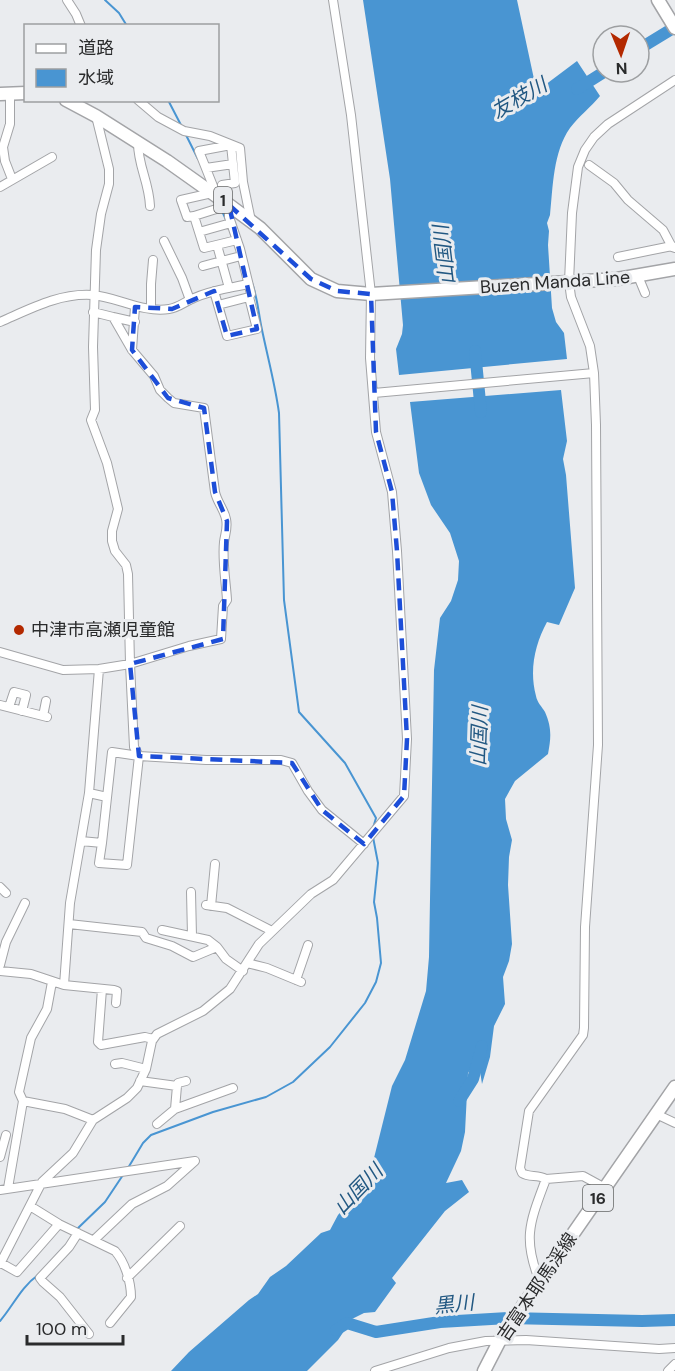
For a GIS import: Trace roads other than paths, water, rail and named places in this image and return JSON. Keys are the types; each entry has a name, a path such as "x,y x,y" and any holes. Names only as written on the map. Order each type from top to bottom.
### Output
{"main road":[{"path":"658,0 675,28"},
{"path":"5,93 24,93"},
{"name":"Buzen Manda Line","path":"70,102 217,192 311,279 337,291 374,294 566,282 638,276 675,268"},
{"name":"吉富本耶馬渓線","path":"484,1371 501,1338 675,1087"}],"street":[{"path":"67,0 80,24"},
{"path":"59,1224 17,1272 0,1263 42,1182 73,1153 93,1120 127,1098 137,1088 146,1069 153,1039 157,1034 202,1011 230,989 259,944 311,894 333,880 404,795 407,739 392,492 376,432 370,358 374,294 351,116 333,0"},
{"path":"605,1188 583,1176 546,1179 540,1176 528,1177 522,1173 520,1168 529,1111 583,1035 584,1028 585,927 598,745 596,425 590,373 590,346 566,282 578,167 585,150 594,137 608,124 675,80"},
{"path":"5,93 10,124 3,147 5,161 12,179"},
{"path":"140,102 158,117 184,131 210,136 240,148 243,182 252,222"},
{"path":"96,116 109,169 109,184 100,223 93,295 95,410 92,420 107,463 118,509 112,531 112,541 115,551 126,565 128,574 134,747 139,756 128,865 99,862 112,752 139,756 206,760 281,760 292,763 322,810 364,844"},
{"path":"138,143 138,157 150,188 150,206"},
{"path":"217,192 194,216 187,217 181,200 217,192 235,183 231,145"},
{"path":"214,291 227,336 257,329 249,297 251,294 237,240 200,151 231,145"},
{"path":"0,188 52,158"},
{"path":"206,168 233,164"},
{"path":"589,165 614,183 628,200 663,230 673,247 618,257"},
{"path":"194,216 204,248 237,240"},
{"path":"199,232 231,224"},
{"path":"164,241 190,300"},
{"path":"217,245 229,288"},
{"path":"203,266 237,257"},
{"path":"151,309 153,260"},
{"path":"638,276 645,293"},
{"path":"0,322 49,301 65,297 93,295 135,307 172,309 214,291 248,284"},
{"path":"218,304 249,297"},
{"path":"132,350 135,307"},
{"path":"93,312 135,322"},
{"path":"0,652 63,670 99,669 130,664 221,639 223,606 227,600 224,542 227,521 225,513 217,502 204,408 174,403 160,390 154,376 132,350 113,316"},
{"path":"374,393 404,388 590,373"},
{"path":"64,985 70,903 89,793 99,669"},
{"path":"22,711 26,695 14,692 4,706 22,711 45,717 46,701"},
{"path":"89,793 107,797"},
{"path":"81,841 102,843"},
{"path":"215,864 209,905 227,908 272,931"},
{"path":"191,892 192,936"},
{"path":"0,965 6,942 25,903"},
{"path":"69,924 142,932 146,938 172,946 193,957 217,947"},
{"path":"162,930 208,940 226,959 245,967 267,968 298,981 308,945"},
{"path":"0,971 31,974 64,985 117,991 116,1003"},
{"path":"52,982 47,1009 31,1038 19,1092 23,1101 4,1189 195,1161 166,1186 132,1204 94,1240"},
{"path":"102,989 98,1042 101,1045 144,1037 153,1039"},
{"path":"115,1064 122,1063 146,1069"},
{"path":"140,1081 177,1086"},
{"path":"175,1109 178,1083 186,1081"},
{"path":"157,1124 175,1109 233,1088"},
{"path":"23,1101 65,1108 93,1120"},
{"path":"656,1114 675,1123"},
{"path":"0,1157 6,1135"},
{"path":"540,1282 530,1256 528,1240 536,1205 546,1179"},
{"path":"30,1206 59,1224 115,1251 121,1257 131,1297 110,1323"},
{"path":"127,1278 180,1226"},
{"path":"78,1233 69,1247 40,1278 60,1297 89,1334"},
{"path":"375,1371 449,1348 501,1338 675,1348"},
{"path":"665,1348 666,1352 675,1353"},
{"path":"668,1371 675,1364"}],"water":[{"path":"363,0 517,0 534,79 545,85 577,61 600,96 564,137 557,159 547,223 552,308 556,322 564,333 567,359 399,375 396,349 403,325 390,179"},
{"path":"561,390 567,441 563,459 575,588 559,625 547,622 534,658 533,677 536,696 545,712 550,728 548,754 515,781 505,799 506,819 512,840 508,885 512,944 503,977 505,1004 494,1026 490,1057 482,1084 478,1058 468,1073 465,1132 461,1151 446,1183 462,1180 469,1192 445,1211 392,1278 396,1283 375,1312 364,1313 352,1319 338,1340 307,1371 171,1371 189,1352 258,1294 270,1277 286,1266 321,1233 330,1230 338,1215 355,1195 372,1166 392,1086 405,1060 426,991 429,957 434,670 440,618 451,601 458,580 459,561 450,533 431,505 419,473 410,402"}],"waterway":[{"path":"105,0 119,13 126,24"},
{"name":"友枝川","path":"651,42 675,27"},
{"name":"友枝川","path":"577,89 591,80"},
{"path":"169,102 182,127"},
{"path":"186,135 198,159"},
{"path":"222,211 227,222"},
{"path":"251,280 279,413 284,600 299,712 345,763 376,818 373,828"},
{"name":"山国川","path":"475,351 481,412"},
{"path":"128,1168 143,1143 151,1135 213,1112 266,1097 293,1082 330,1047 365,1003 376,982 381,963 374,902 378,863 373,837"},
{"name":"山国川","path":"459,1101 473,1079 482,1046"},
{"path":"76,1230 105,1202 123,1175"},
{"path":"56,1256 64,1247"},
{"path":"0,1321 22,1291 38,1275"},
{"name":"黒川","path":"336,1330 347,1323 376,1332 440,1322 508,1318 675,1320"}],"place":[{"name":"中津市高瀬児童館","path":"19,630"}]}
